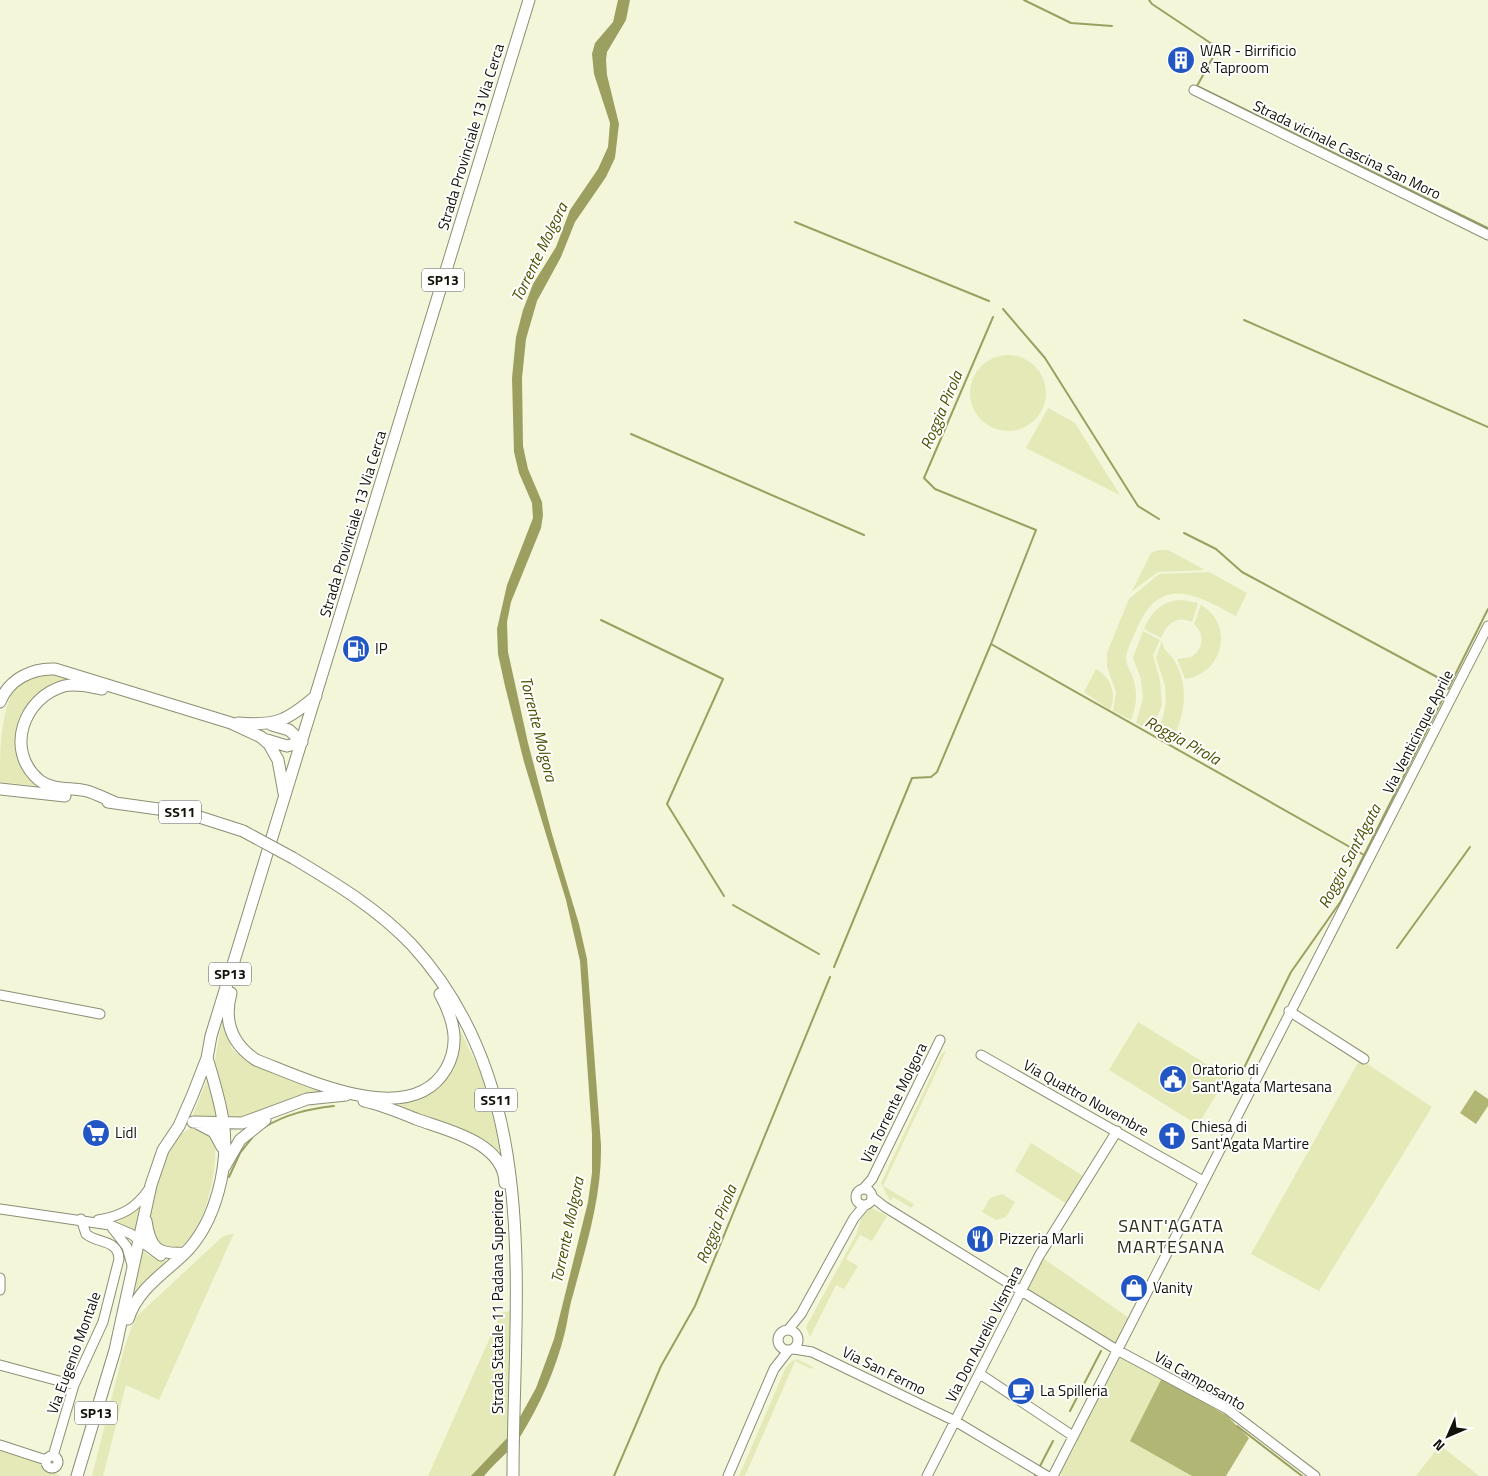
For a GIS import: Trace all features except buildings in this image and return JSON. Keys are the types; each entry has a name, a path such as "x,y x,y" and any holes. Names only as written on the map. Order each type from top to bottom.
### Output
{"main road":[{"name":"Strada Provinciale 13 Via Cerca","path":"77,1476 115,1350 151,1185 163,1150 179,1126 207,1058 211,1036 529,0"},
{"path":"0,702 8,689 21,677 34,671 47,669 79,675 148,699 232,723 261,737 287,746 302,742"},
{"path":"116,802 86,791 54,787 40,780 24,759 22,729 35,704 52,692 65,686 81,685 148,699"},
{"path":"264,725 289,718 316,695"},
{"path":"232,723 285,728 302,742"},
{"path":"261,737 269,744 278,760 285,799"},
{"name":"Strada Statale 11 Padana Superiore","path":"0,788 187,813 243,830 293,858 361,901 414,948 440,982 464,1022 482,1058 495,1096 510,1167 515,1271 513,1476"},
{"path":"256,892 244,952 228,1005 229,1023 235,1041 256,1060 352,1094"},
{"path":"179,1126 193,1122 242,1123 307,1099 352,1094 401,1097 416,1093 434,1082 450,1062 454,1044 452,1022 449,1011 414,948"},
{"name":"Strada Provinciale 13 Via Cerca","path":"115,1350 131,1310 138,1298 157,1276 185,1253 196,1240 207,1221 221,1174 224,1152 224,1122 207,1058"},
{"path":"333,1096 374,1103 465,1137 490,1154 500,1165 505,1176 507,1242 515,1271"},
{"path":"221,1174 240,1140 279,1110"},
{"path":"193,1122 214,1132 224,1152"},
{"name":"SP13","path":"145,1216 147,1232 154,1246 167,1253 185,1253"}],"street":[{"name":"Strada vicinale Cascina San Moro","path":"1194,90 1488,235"},
{"name":"Via Venticinque Aprile","path":"1053,1476 1289,1011 1488,626"},
{"path":"0,995 100,1014"},
{"path":"1289,1011 1364,1059"},
{"name":"Via Torrente Molgora","path":"774,1369 791,1350 801,1314 866,1198 872,1179 940,1040"},
{"name":"Via Quattro Novembre","path":"981,1055 1203,1181"},
{"name":"Via Don Aurelio Vismara","path":"927,1476 1044,1249 1117,1131"},
{"path":"93,1221 115,1217 131,1209 141,1200 151,1185"},
{"name":"Via Camposanto","path":"866,1198 885,1207 1117,1350 1226,1409 1315,1476"},
{"path":"0,1209 110,1224 119,1227 165,1258 185,1253"},
{"name":"Via Eugenio Montale","path":"51,1472 58,1464 58,1460 49,1458 74,1385 103,1322 119,1260 117,1251 112,1244 86,1234 81,1220"},
{"path":"110,1224 127,1247 133,1273"},
{"path":"0,1279 0,1290"},
{"name":"Via Torrente Molgora","path":"778,1344 779,1334 794,1334"},
{"path":"794,1334 812,1352"},
{"path":"778,1344 781,1348 812,1352"},
{"path":"728,1476 774,1369 778,1344"},
{"name":"Via San Fermo","path":"812,1352 956,1421 1047,1476"},
{"path":"0,1365 74,1385"},
{"path":"980,1374 1073,1436"},
{"path":"0,1445 49,1458"}],"shaded area":[{"name":"Torrente Molgora","path":"618,0 630,0 626,20 607,52 606,60 607,75 619,124 615,158 606,177 575,222 561,257 537,301 526,339 522,378 523,446 528,469 542,502 543,515 541,528 511,602 507,622 508,652 528,743 552,834 579,924 587,959 601,1164 592,1221 570,1304 565,1332 547,1386 516,1442 484,1476 471,1476 510,1435 536,1388 554,1339 588,1202 592,1173 592,1134 580,961 566,900 524,762 505,686 498,654 497,629 507,585 533,518 532,503 519,473 514,452 512,378 516,337 523,310 533,284 556,247 570,210 598,169 608,147 610,123 594,74 592,54 595,43 613,22"},
{"path":"1008,355 1023,358 1035,366 1043,378 1046,393 1043,408 1035,420 1023,428 1008,431 993,428 981,420 973,408 970,393 973,378 981,366 993,358"},
{"path":"1048,408 1075,423 1120,495 1026,448"},
{"path":"1158,550 1168,550 1205,570 1158,572 1132,591 1151,553"},
{"path":"1209,572 1247,593 1236,616 1194,596 1169,594 1157,600 1147,611 1137,628 1126,657 1136,692 1136,704 1131,720 1113,711 1116,692 1107,667 1107,653 1129,599 1159,574"},
{"path":"1181,600 1198,603 1192,622 1177,620 1173,622 1161,638 1144,629 1150,617 1163,605"},
{"path":"1201,605 1212,614 1218,624 1221,636 1220,648 1216,659 1208,668 1198,675 1185,679 1177,659 1191,657 1201,646 1200,632 1194,624"},
{"path":"1143,631 1160,640 1153,655 1160,680 1162,705 1152,731 1136,723 1143,698 1141,679 1133,658"},
{"path":"1162,641 1179,670 1184,691 1180,722 1171,742 1156,733 1163,717 1166,702 1165,686 1156,658"},
{"path":"1096,669 1106,677 1111,686 1113,698 1110,710 1084,692"},
{"path":"48,673 80,679 39,698 22,713 18,722 18,733 22,746 39,786 0,782 3,724 11,697 17,686 25,678"},
{"path":"222,1021 232,1049 243,1058 322,1091 293,1098 251,1116 228,1119 214,1065"},
{"path":"456,1021 485,1082 505,1161 492,1152 394,1108 446,1074"},
{"path":"1138,1022 1227,1077 1198,1125 1109,1070"},
{"path":"946,1051 883,1186 914,1204 911,1208 893,1197 890,1201 881,1183 942,1053"},
{"path":"1360,1059 1432,1107 1319,1291 1251,1254"},
{"path":"208,1077 217,1117 194,1116 193,1115"},
{"path":"1475,1090 1488,1099 1488,1106 1476,1124 1460,1113"},
{"path":"191,1128 206,1132 215,1142 212,1183 203,1215 189,1240 178,1248 164,1249 151,1236 151,1208 154,1192 163,1160 171,1146 180,1135"},
{"path":"1031,1143 1086,1178 1070,1206 1015,1171"},
{"path":"1002,1194 1015,1202 1006,1217 996,1220 982,1212 990,1198"},
{"path":"872,1208 887,1216 872,1241 860,1235 846,1259 858,1266 844,1289 836,1285 810,1337 806,1327 857,1233 862,1218"},
{"path":"139,1209 135,1232 115,1223"},
{"path":"234,1233 159,1400 126,1385 103,1476 92,1476 124,1349 135,1318 222,1237"},
{"path":"141,1249 148,1255 166,1262 134,1294"},
{"path":"1040,1256 1132,1320 1117,1350 1023,1291"},
{"path":"515,1310 513,1436 481,1476 428,1476 501,1313"},
{"path":"1117,1353 1235,1419 1223,1476 1063,1476 1058,1473 1064,1460 1069,1458 1077,1442 1075,1439"},
{"path":"797,1359 813,1367 811,1369 795,1361 745,1476 739,1476 786,1367"},
{"path":"1162,1378 1227,1416 1249,1438 1226,1476 1192,1476 1130,1441"},
{"path":"0,1442 45,1460 49,1468 60,1476 0,1476"},
{"path":"1440,1445 1479,1476 1416,1476"}],"waterway":[{"path":"1024,0 1071,23 1112,26"},
{"path":"1149,0 1152,4 1218,48 1197,86 1488,228"},
{"name":"Roggia Pirola","path":"795,222 989,301"},
{"name":"Roggia Pirola","path":"1003,309 1045,358 1138,506 1159,519"},
{"name":"Roggia Pirola","path":"991,644 1036,530 935,489 924,478 993,317"},
{"path":"1244,320 1488,427"},
{"path":"631,434 864,535"},
{"name":"Roggia Pirola","path":"1184,533 1216,549 1242,572 1437,677 1449,688"},
{"name":"Roggia Sant'Agata","path":"1448,689 1488,609"},
{"path":"601,620 723,679 667,804 724,896"},
{"name":"Roggia Pirola","path":"834,967 912,778 931,777 937,772 991,644 1364,855"},
{"name":"Roggia Sant'Agata","path":"1242,1072 1291,972 1341,901 1442,700"},
{"path":"1397,948 1470,847"},
{"path":"733,905 819,954"},
{"name":"Roggia Pirola","path":"614,1476 661,1366 695,1306 830,977"},
{"path":"263,1128 297,1113 334,1106"},
{"path":"229,1177 240,1153 252,1138"},
{"name":"Roggia Sant'Agata","path":"1070,1411 1101,1351"},
{"path":"1237,1426 1302,1476"},
{"name":"Roggia Sant'Agata","path":"1040,1466 1053,1441"}],"place":[{"name":"WAR - Birrificio & Taproom","path":"1181,60"},
{"name":"IP","path":"356,649"},
{"name":"Oratorio di Sant'Agata Martesana","path":"1173,1079"},
{"name":"Lidl","path":"96,1133"},
{"name":"Chiesa di Sant'Agata Martire","path":"1172,1136"},
{"name":"Pizzeria Marli","path":"980,1239"},
{"name":"Vanity","path":"1134,1288"},
{"name":"La Spilleria","path":"1021,1391"}],"district":[{"name":"SANT'AGATA MARTESANA","path":"1171,1236"}]}
